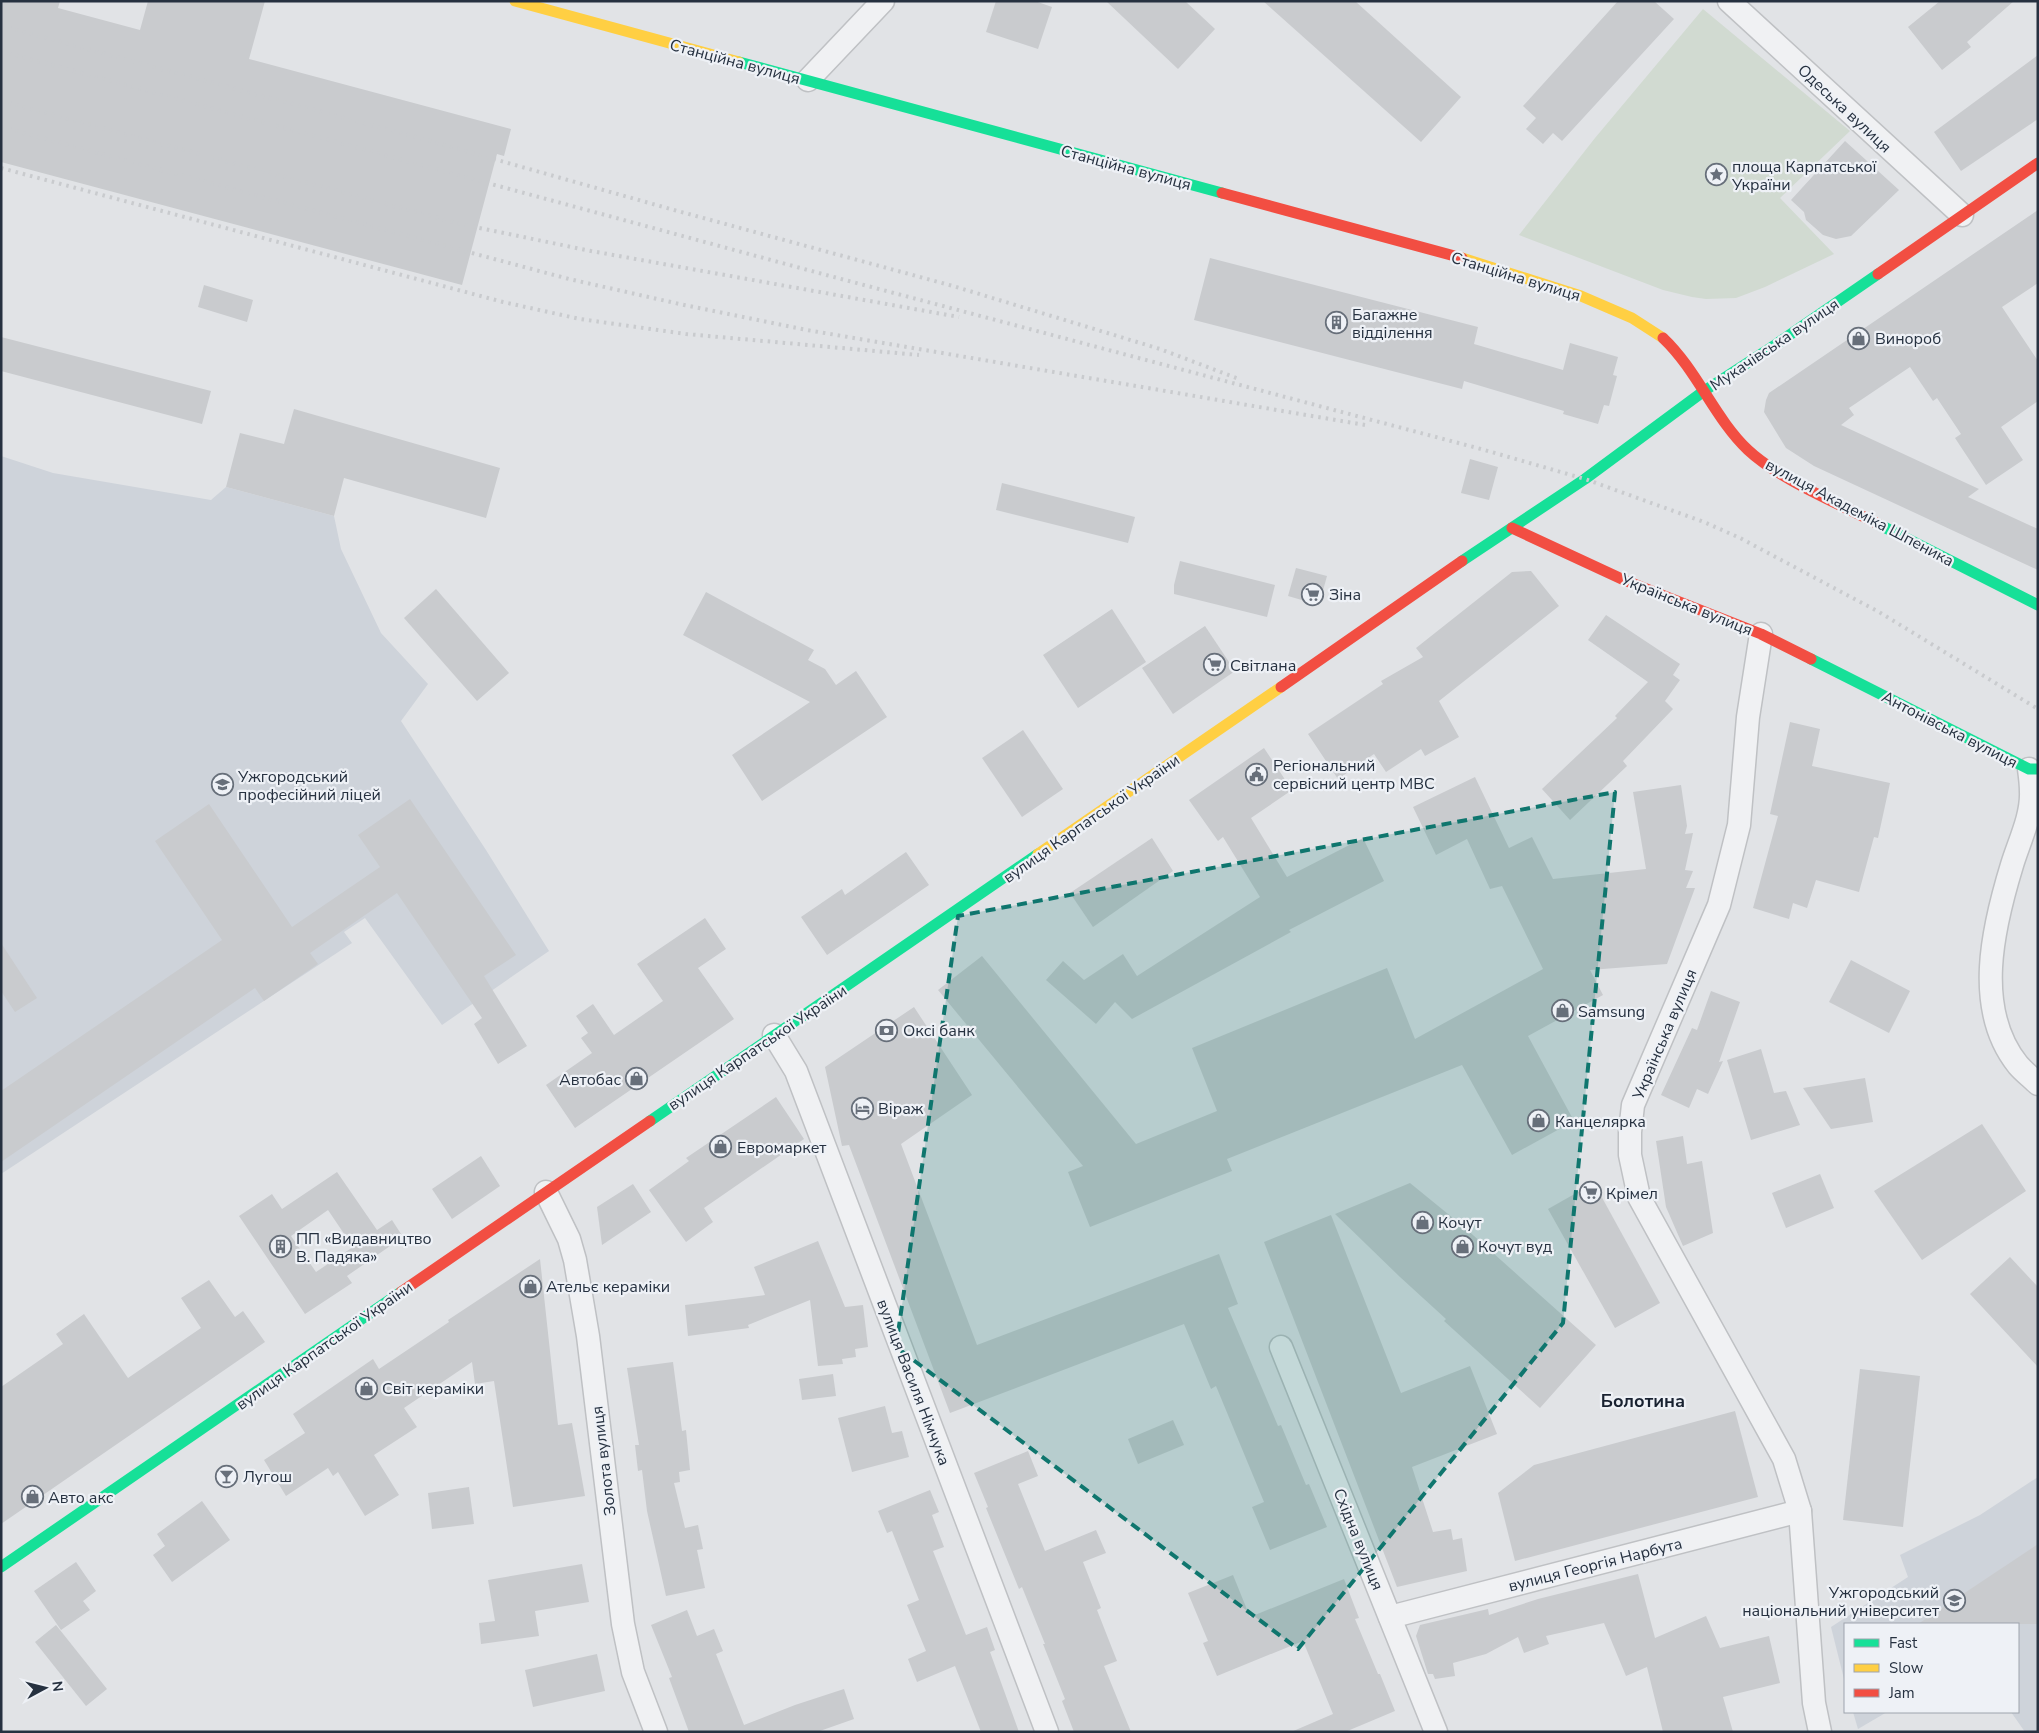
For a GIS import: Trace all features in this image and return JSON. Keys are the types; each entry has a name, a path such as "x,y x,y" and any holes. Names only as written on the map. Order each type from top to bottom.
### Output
{"main road":[{"name":"Станційна вулиця","path":"515,1 1472,261 1581,296 1632,318 1659,334 1676,350 1704,391"},
{"name":"Мукачівська вулиця","path":"1512,528 1585,479 1704,391 1775,345 2038,163"},
{"name":"вулиця Академіка Шпеника","path":"1704,391 1734,435 1748,450 1777,472 2038,606"},
{"name":"Українська вулиця","path":"1512,528 1624,580 1761,634"},
{"name":"вулиця Карпатської України","path":"1,1567 1357,635 1422,588 1512,528"},
{"name":"Антонівська вулиця","path":"1761,634 2033,769"}],"street":[{"path":"808,80 883,1"},
{"name":"Одеська вулиця","path":"1729,1 1962,215"},
{"name":"Українська вулиця","path":"1761,634 1748,716 1739,824 1729,870 1719,905 1633,1105 1630,1155 1639,1196 1784,1458 1800,1511 1814,1703 1820,1732"},
{"name":"Антонівська вулиця","path":"2033,769 2032,793 2027,817 2000,910 1990,972 1992,1001 1998,1027 2004,1042 2019,1066 2038,1084"},
{"name":"вулиця Василя Німчука","path":"774,1036 796,1071 1048,1732"},
{"name":"Золота вулиця","path":"546,1192 569,1239 576,1260 588,1336 623,1624 634,1672 656,1732"},
{"name":"Східна вулиця","path":"1281,1347 1436,1732"},
{"name":"вулиця Георгія Нарбута","path":"1390,1617 1800,1511"}],"highlighted area":[{"path":"1615,792 1563,1323 1298,1649 896,1347 958,916"}],"shaded area":[{"path":"1703,9 1850,131 1780,198 1834,254 1765,287 1736,298 1706,299 1663,290 1519,235 1595,138"},
{"name":"Ужгородський професійний ліцей","path":"1,456 53,473 211,500 226,487 334,516 341,549 381,633 428,684 401,721 486,850 549,951 442,1025 365,918 344,932 352,943 1,1174"},
{"name":"Ужгородський національний університет","path":"2038,1477 2038,1732 2025,1732 2012,1713 2019,1713 2019,1623 1844,1623 1844,1679 1831,1627 1908,1577 1900,1555 1980,1515"},
{"path":"1853,1713 1885,1713 1858,1729"}],"building":[{"path":"1,1 60,1 58,8 140,30 148,1 265,1 249,59 511,129 504,156 497,154 462,285 1,162"},
{"path":"996,1 1035,1 1052,7 1038,49 986,32"},
{"path":"1106,1 1185,1 1215,29 1178,69"},
{"path":"1263,1 1355,1 1461,97 1421,142"},
{"path":"1618,1 1654,1 1674,19 1562,141 1553,133 1543,144 1526,129 1536,118 1523,106"},
{"path":"1940,1 2014,1 1967,42 1971,47 1942,70 1908,27"},
{"path":"2038,55 2038,119 1961,171 1934,132"},
{"path":"1845,141 1899,190 1851,236 1836,239 1823,235 1806,220 1804,212 1791,200"},
{"path":"2038,210 2038,283 2002,307 2038,361 2038,401 2001,427 2023,460 1986,485 1955,438 1961,434 1937,398 1933,401 1910,367 1849,408 1854,415 1841,425 1979,489 1968,497 2038,529 2038,570 1814,466 1786,448 1764,412 1769,393"},
{"name":"Багажне відділення","path":"1210,258 1478,327 1474,344 1563,370 1570,343 1618,357 1613,375 1617,376 1609,406 1604,405 1598,424 1563,414 1564,411 1464,381 1462,389 1194,320"},
{"path":"204,285 253,300 247,322 198,307"},
{"path":"1,337 211,391 202,424 1,371"},
{"path":"294,409 500,468 486,518 344,478 334,516 226,487 240,433 284,444"},
{"path":"1470,459 1498,467 1489,500 1461,493"},
{"path":"1002,483 1135,517 1128,543 996,510"},
{"path":"1180,561 1275,585 1267,617 1174,594 1174,585"},
{"path":"1296,568 1327,576 1319,605 1288,596"},
{"path":"1531,571 1559,606 1439,701 1459,737 1425,756 1421,749 1386,772 1374,754 1338,779 1308,734 1383,684 1381,681 1423,657 1416,648 1512,572"},
{"path":"436,589 509,673 477,701 404,618"},
{"path":"706,592 814,650 808,660 825,669 836,685 856,671 887,717 762,801 732,755 810,702 683,635"},
{"path":"1112,609 1146,662 1078,708 1043,655"},
{"path":"1606,615 1680,664 1673,675 1680,680 1665,701 1673,709 1623,761 1627,766 1570,820 1542,789 1617,718 1615,716 1648,682 1588,640"},
{"path":"1205,626 1235,671 1173,714 1142,668"},
{"path":"1790,722 1820,729 1812,766 1890,783 1878,838 1874,837 1859,892 1816,880 1807,908 1793,903 1789,919 1753,908 1778,816 1770,814"},
{"path":"1023,730 1063,789 1022,817 982,758"},
{"path":"1264,748 1292,790 1251,818 1287,877 1363,838 1384,881 1289,930 1291,932 1132,1019 1115,1002 1096,1024 1046,980 1063,961 1084,980 1123,954 1137,976 1260,897 1223,837 1218,841 1189,800"},
{"path":"1475,777 1509,848 1532,837 1553,879 1646,869 1633,792 1681,785 1687,826 1685,834 1693,833 1685,870 1693,871 1686,888 1695,888 1667,964 1590,970 1603,995 1528,1036 1574,1121 1512,1155 1462,1065 1227,1159 1232,1171 1090,1227 1068,1172 1083,1166 938,990 982,956 1136,1144 1217,1111 1192,1048 1387,968 1415,1039 1543,969 1502,886 1490,889 1467,839 1436,855 1413,807"},
{"path":"410,799 516,955 484,976 527,1046 498,1064 474,1024 482,1018 397,893 310,953 318,964 264,1001 255,988 1,1162 1,1091 222,940 155,841 209,804 292,927 380,867 358,835"},
{"path":"1152,838 1173,871 1093,927 1070,893"},
{"path":"906,852 929,885 827,955 801,917 842,889 845,895"},
{"path":"705,918 726,949 698,968 734,1019 575,1128 546,1085 592,1053 581,1038 588,1033 576,1016 593,1004 614,1035 663,1001 637,964"},
{"path":"1,943 37,998 15,1012 1,991"},
{"path":"1851,960 1910,991 1889,1033 1829,1002"},
{"path":"1711,991 1740,1002 1719,1062 1723,1061 1708,1094 1697,1089 1689,1108 1661,1095 1692,1028 1697,1030"},
{"path":"914,1007 972,1095 901,1144 977,1345 1219,1254 1238,1304 1228,1308 1278,1426 1281,1425 1306,1485 1309,1484 1327,1527 1270,1550 1252,1507 1264,1502 1216,1386 1211,1389 1184,1324 950,1413 849,1145 842,1146 825,1067"},
{"path":"1761,1049 1774,1093 1786,1091 1800,1125 1751,1140 1727,1060"},
{"path":"1865,1078 1873,1122 1831,1129 1803,1088"},
{"path":"776,1097 804,1139 704,1208 713,1222 686,1242 649,1190 689,1161 686,1158"},
{"path":"1982,1124 2026,1191 1922,1260 1874,1191"},
{"path":"1683,1136 1687,1164 1702,1161 1713,1233 1683,1246 1666,1207 1656,1141"},
{"path":"481,1156 500,1186 452,1219 432,1189"},
{"path":"337,1172 377,1230 392,1220 403,1237 347,1276 352,1283 305,1314 239,1216 272,1194 282,1209","holes":["328,1210 353,1247 316,1272 291,1236"]},
{"path":"1820,1174 1834,1208 1786,1228 1772,1193"},
{"path":"1410,1183 1464,1227 1596,1345 1540,1408 1444,1321 1446,1319 1335,1214"},
{"path":"1594,1183 1660,1303 1615,1328 1548,1209"},
{"path":"633,1184 651,1212 602,1245 597,1207"},
{"path":"1331,1215 1401,1393 1470,1366 1497,1434 1412,1467 1433,1532 1451,1529 1453,1540 1462,1538 1467,1571 1397,1587 1264,1242"},
{"path":"818,1241 845,1307 863,1305 868,1347 855,1349 856,1357 842,1359 843,1364 818,1366 810,1300 748,1325 749,1328 688,1336 685,1305 765,1295 754,1267"},
{"path":"2010,1257 2038,1287 2038,1367 1970,1294"},
{"path":"540,1259 558,1425 572,1423 585,1496 513,1507 494,1381 475,1384 472,1362 404,1408 417,1427 374,1455 399,1495 365,1516 338,1472 333,1476 328,1468 286,1496 264,1460 305,1433 293,1414 373,1359 379,1369 449,1322 448,1320"},
{"path":"209,1280 235,1317 243,1311 265,1342 1,1524 1,1387 63,1344 56,1334 84,1314 128,1378 201,1328 181,1298"},
{"path":"673,1362 682,1431 686,1430 690,1470 679,1472 680,1482 674,1483 685,1528 698,1525 703,1549 697,1550 705,1588 666,1596 647,1511 642,1470 638,1471 635,1445 639,1445 627,1368"},
{"path":"1860,1369 1920,1376 1903,1527 1843,1520"},
{"path":"833,1374 836,1396 802,1400 799,1379"},
{"path":"885,1406 892,1433 902,1431 909,1457 852,1472 838,1418"},
{"path":"1735,1411 1758,1497 1515,1561 1498,1493 1534,1465"},
{"path":"1173,1420 1184,1445 1138,1464 1128,1439"},
{"path":"1028,1451 1038,1476 1018,1484 1045,1551 1096,1530 1106,1553 1083,1562 1101,1608 1097,1610 1117,1661 1104,1666 1131,1732 1074,1732 1062,1701 1065,1699 1043,1644 1045,1644 1022,1587 1019,1589 986,1508 988,1507 974,1473"},
{"path":"469,1487 474,1524 432,1529 428,1493"},
{"path":"930,1490 939,1512 932,1515 944,1547 933,1551 966,1635 987,1627 995,1650 990,1652 1019,1732 981,1732 955,1666 917,1682 908,1659 926,1651 907,1605 919,1600 892,1531 887,1533 878,1511"},
{"path":"202,1501 230,1540 172,1582 153,1555 165,1546 157,1534"},
{"path":"2038,1544 2038,1624 1920,1623"},
{"path":"76,1562 96,1591 83,1601 90,1610 61,1630 34,1591"},
{"path":"582,1564 589,1602 535,1611 539,1636 481,1644 479,1623 495,1621 488,1580"},
{"path":"1638,1574 1655,1638 1706,1616 1720,1648 1769,1636 1780,1683 1723,1697 1733,1732 1663,1732 1647,1667 1626,1676 1604,1623 1546,1636 1549,1644 1524,1653 1518,1637 1486,1654 1453,1663 1455,1676 1435,1679 1433,1674 1428,1674 1416,1636 1420,1625 1488,1609 1489,1615 1538,1599"},
{"path":"1233,1575 1250,1617 1344,1579 1359,1618 1355,1619 1395,1711 1345,1732 1291,1732 1333,1714 1303,1641 1217,1676 1203,1643 1208,1641 1188,1593"},
{"path":"687,1610 697,1636 714,1629 723,1651 716,1654 744,1725 795,1705 844,1689 854,1719 817,1732 689,1732 669,1678 672,1677 651,1625"},
{"path":"56,1625 107,1689 86,1706 35,1642"},
{"path":"597,1654 605,1691 533,1707 525,1670"}],"railway":[{"path":"1,26 416,137 953,286 1160,349 1239,379"},
{"path":"1,51 830,276 1481,449 1585,479 1704,522 1740,538 1879,612 2038,709"},
{"path":"1,101 465,225 591,251 959,317"},
{"path":"1,127 569,279 684,305 807,330 1365,425"},
{"path":"1,168 503,302 580,319 686,334 919,355"}],"traffic: fast":[{"path":"739,62 1222,193"},
{"path":"1462,561 1585,479 1704,391 1878,274"},
{"path":"1880,525 2038,605"},
{"path":"1811,659 2029,769 2038,769"},
{"path":"650,1121 1038,854"},
{"path":"1,1567 401,1292"}],"traffic: slow":[{"path":"515,1 739,62"},
{"path":"1462,258 1581,296 1632,318 1663,338"},
{"path":"1038,854 1281,687"}],"traffic: jam":[{"path":"1878,274 2038,163"},
{"path":"1222,193 1462,258"},
{"path":"1663,338 1686,365 1736,438 1748,450 1761,461 1793,481 1880,525"},
{"path":"1512,528 1624,580 1761,634 1811,659"},
{"path":"1281,687 1462,561"},
{"path":"401,1292 650,1121"}],"place":[{"name":"площа Карпатської України","path":"1716,175"},
{"name":"Багажне відділення","path":"1336,323"},
{"name":"Винороб","path":"1859,338"},
{"name":"Зіна","path":"1313,594"},
{"name":"Світлана","path":"1214,665"},
{"name":"Регіональний сервісний центр МВС","path":"1257,774"},
{"name":"Ужгородський професійний ліцей","path":"222,785"},
{"name":"Samsung","path":"1562,1011"},
{"name":"Оксі банк","path":"887,1030"},
{"name":"Автобас","path":"637,1079"},
{"name":"Віраж","path":"862,1108"},
{"name":"Канцелярка","path":"1539,1121"},
{"name":"Евромаркет","path":"721,1147"},
{"name":"Крімел","path":"1590,1193"},
{"name":"Кочут","path":"1422,1222"},
{"name":"Кочут вуд","path":"1462,1246"},
{"name":"ПП «Видавництво В. Падяка»","path":"280,1247"},
{"name":"Ательє кераміки","path":"530,1286"},
{"name":"Світ кераміки","path":"366,1388"},
{"name":"Лугош","path":"227,1476"},
{"name":"Авто акс","path":"32,1497"},
{"name":"Ужгородський національний університет","path":"1955,1601"}],"district":[{"name":"Болотина","path":"1643,1401"}]}
